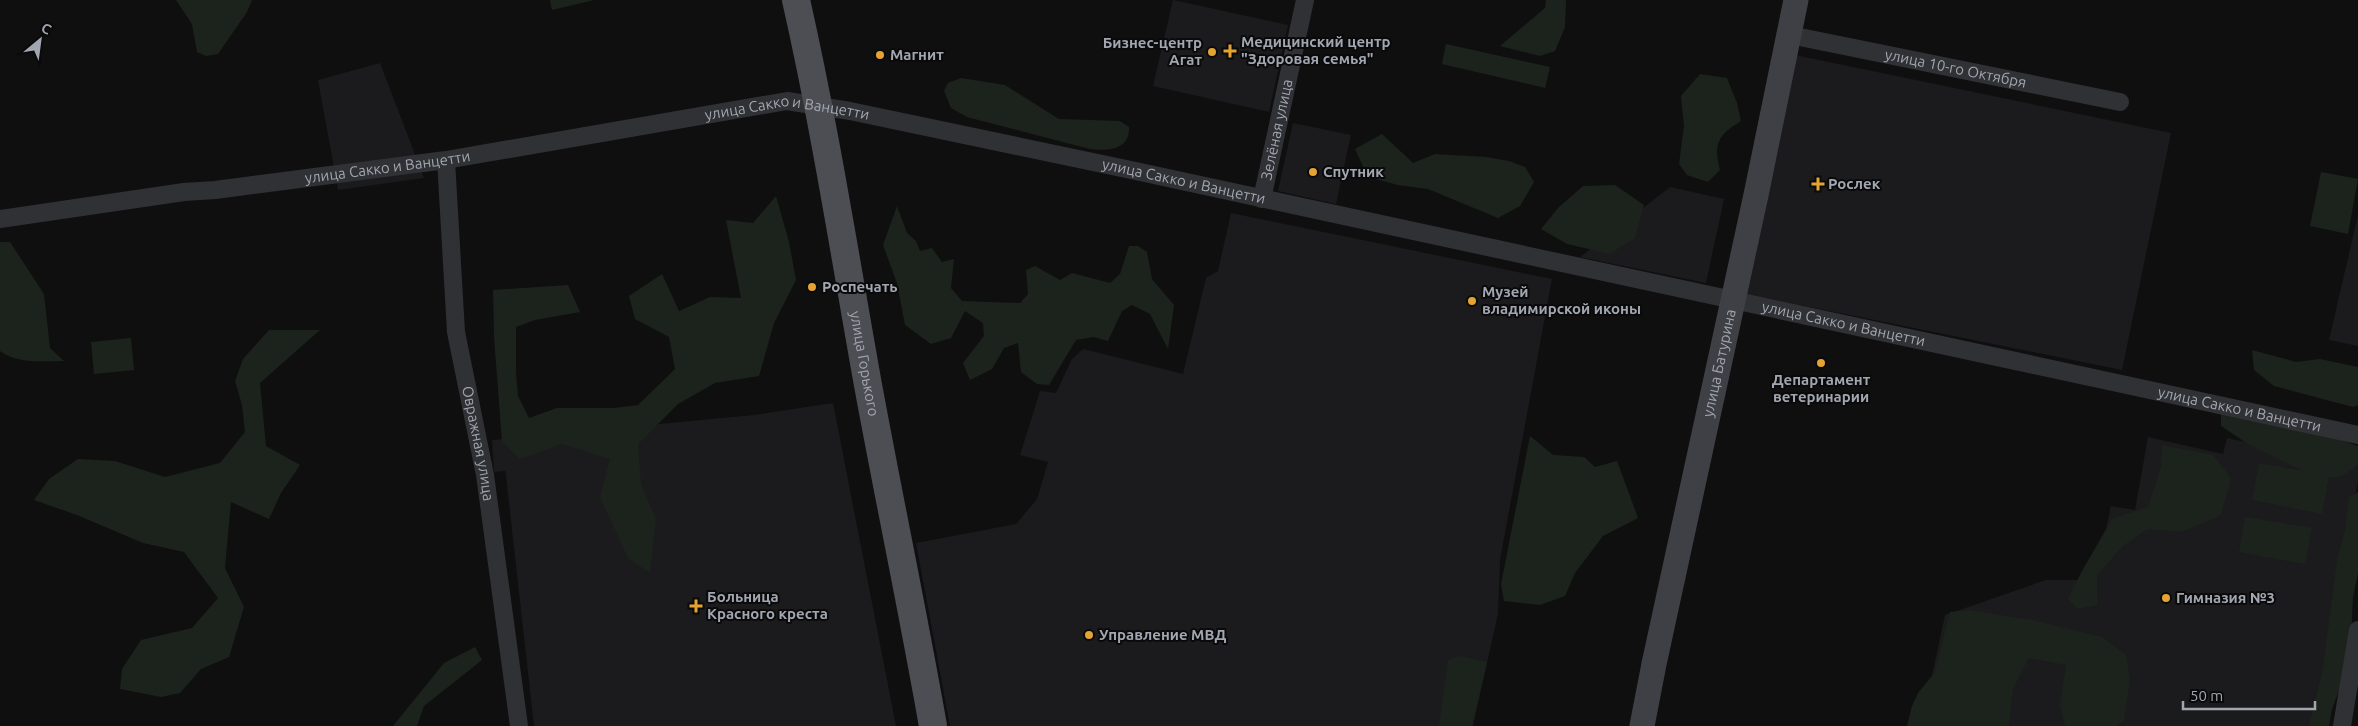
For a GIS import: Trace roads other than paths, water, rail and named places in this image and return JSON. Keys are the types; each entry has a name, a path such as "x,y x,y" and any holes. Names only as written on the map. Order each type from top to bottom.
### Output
{"main road":[{"name":"улица Горького","path":"796,0 819,106 868,386 904,564 933,726"},
{"name":"улица Батурина","path":"1642,726 1796,0"}],"street":[{"name":"Зелёная улица","path":"1262,199 1305,0"},
{"name":"улица 10-го Октября","path":"1790,35 2120,102"},
{"name":"улица Сакко и Ванцетти","path":"0,219 184,192 215,190 446,160 787,101 929,127 2358,434"},
{"name":"Овражная улица","path":"446,160 456,332 485,476 519,726"},
{"path":"2342,726 2358,630"}],"place":[{"name":"Медицинский центр \"Здоровая семья\"","path":"1230,51"},
{"name":"Бизнес-центр Агат","path":"1212,52"},
{"name":"Магнит","path":"880,55"},
{"name":"Спутник","path":"1313,172"},
{"name":"Рослек","path":"1818,184"},
{"name":"Роспечать","path":"812,287"},
{"name":"Музей владимирской иконы","path":"1472,301"},
{"name":"Департамент ветеринарии","path":"1821,363"},
{"name":"Гимназия №3","path":"2166,598"},
{"name":"Больница Красного креста","path":"696,606"},
{"name":"Управление МВД","path":"1089,635"}]}
